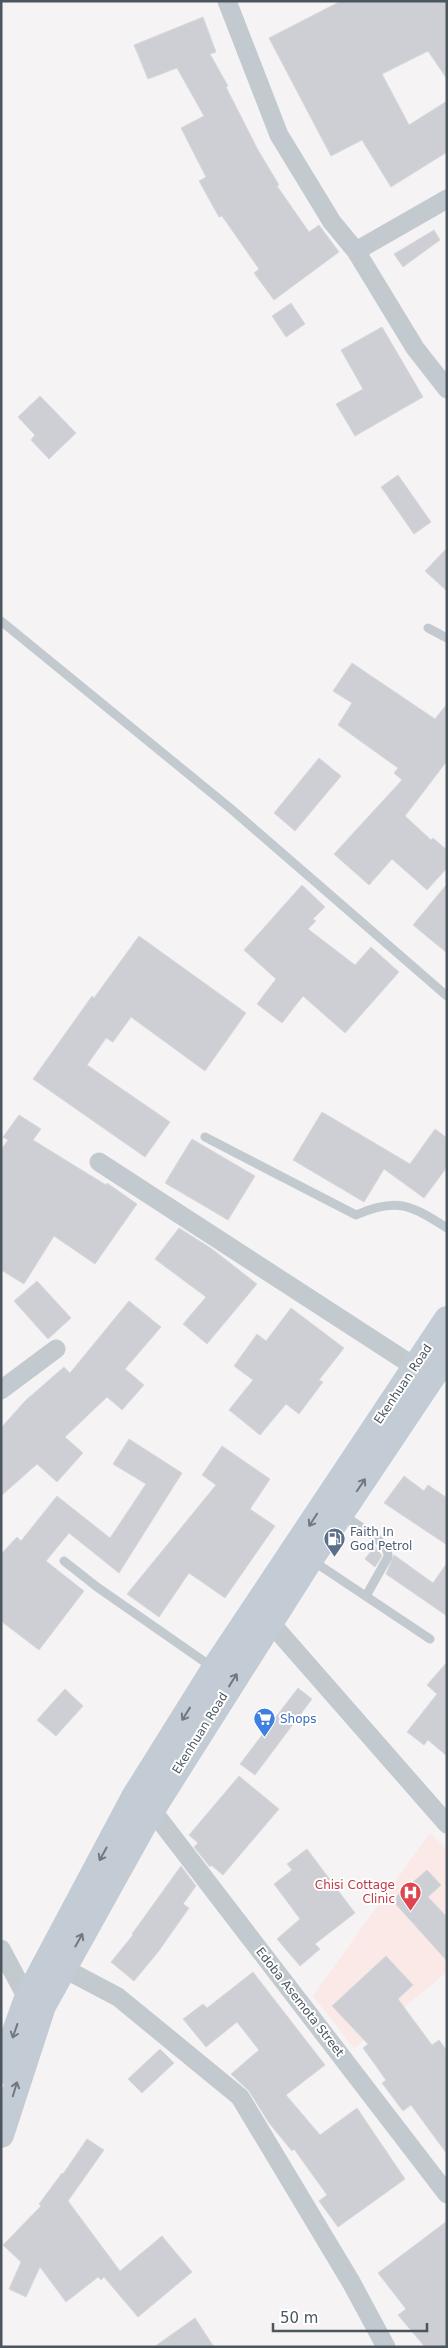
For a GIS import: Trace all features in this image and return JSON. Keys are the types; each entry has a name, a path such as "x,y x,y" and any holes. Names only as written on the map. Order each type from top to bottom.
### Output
{"main road":[{"name":"Ekenhuan Road","path":"1,2071 27,1998 134,1797 214,1669 447,1319"},
{"name":"Ekenhuan Road","path":"1,2135 43,2006 152,1810 310,1560 447,1355"}],"street":[{"path":"227,1 279,134 332,222 356,251 415,348 447,389"},
{"path":"356,251 447,199"},
{"path":"99,1162 414,1367"},
{"path":"1,1390 56,1350"},
{"path":"270,1622 446,1820"},
{"name":"Edoba Asemota Street","path":"152,1810 447,2194"},
{"path":"1,1949 27,1998"},
{"path":"63,1968 118,1997 240,2097 352,2282 386,2347"}],"lane":[{"path":"1,621 230,808 447,996"},
{"path":"428,628 447,638"},
{"path":"205,1137 356,1215 388,1204 427,1214 447,1228"},
{"path":"342,1514 383,1544 389,1552 366,1596"},
{"path":"310,1560 430,1639"},
{"path":"64,1561 97,1587 214,1669"}],"shaded area":[{"name":"Chisi Cottage Clinic","path":"430,1833 447,1850 447,1972 354,2048 313,1996"}],"building":[{"path":"341,1 447,1 447,79 428,51 382,74 409,125 447,101 447,152 391,187 362,140 331,156 269,38"},
{"path":"203,17 216,52 210,54 228,86 226,87 258,150 279,185 277,186 309,232 319,225 339,252 274,300 254,273 259,269 222,216 219,217 199,181 206,177 181,128 204,116 177,68 148,79 134,45"},
{"path":"434,230 440,240 403,267 394,254"},
{"path":"291,303 305,324 286,337 272,316"},
{"path":"382,327 423,397 355,436 336,404 363,389 341,350"},
{"path":"40,396 76,433 49,459 31,440 35,435 18,417"},
{"path":"398,475 431,522 414,534 381,487"},
{"path":"447,548 447,591 425,571"},
{"path":"352,663 435,719 447,704 447,761 405,816 431,840 433,838 447,850 447,868 427,890 392,859 369,885 334,854 402,780 394,773 398,768 338,725 352,703 333,691"},
{"path":"319,758 341,776 295,831 274,813"},
{"path":"447,884 447,953 413,925"},
{"path":"302,885 325,907 313,919 316,921 308,929 355,965 371,947 399,972 345,1033 303,996 282,1023 257,1004 276,979 244,950"},
{"path":"139,936 246,1013 205,1071 131,1017 113,1042 106,1038 87,1065 170,1122 145,1157 33,1079 92,996 94,998"},
{"path":"322,1112 410,1164 435,1129 447,1138 447,1167 424,1198 384,1169 364,1202 293,1160"},
{"path":"19,1115 41,1129 33,1140 106,1185 107,1183 137,1204 95,1264 54,1236 24,1284 1,1270 1,1150 8,1140 3,1137"},
{"path":"192,1139 255,1176 228,1220 165,1183"},
{"path":"179,1228 212,1249 257,1284 207,1344 183,1324 206,1297 155,1259"},
{"path":"37,1281 71,1318 48,1339 14,1301"},
{"path":"129,1301 161,1327 125,1369 144,1385 122,1410 107,1397 65,1437 83,1453 57,1482 37,1464 1,1496 1,1428 25,1401 64,1367 70,1373"},
{"path":"291,1308 344,1348 319,1380 323,1382 299,1414 286,1404 260,1435 229,1410 253,1380 234,1366 257,1334 266,1341"},
{"path":"129,1439 182,1473 119,1573 69,1533 46,1561 84,1591 39,1650 1,1621 1,1554 17,1537 21,1541 57,1496 110,1538 146,1484 113,1464"},
{"path":"222,1446 270,1479 250,1509 275,1526 225,1598 189,1573 159,1617 127,1594 216,1485 202,1475"},
{"path":"404,1476 424,1491 428,1485 447,1498 447,1545 384,1503"},
{"path":"375,1546 382,1556 375,1567 365,1559"},
{"path":"394,1555 433,1583 447,1563 447,1616 386,1574"},
{"path":"447,1662 447,1756 428,1740 424,1745 407,1732 437,1694 427,1685"},
{"path":"298,1688 312,1699 255,1775 240,1764"},
{"path":"65,1689 83,1706 56,1736 37,1720"},
{"path":"239,1776 279,1809 223,1875 211,1865 210,1867 194,1847 198,1843 189,1835"},
{"path":"307,1849 355,1913 315,1944 320,1949 300,1966 277,1939 300,1919 274,1884 292,1870 287,1864"},
{"path":"181,1866 196,1886 183,1904 189,1908 158,1952 134,1981 111,1962 133,1935"},
{"path":"427,1870 441,1885 428,1897 447,1917 447,1961 392,1900"},
{"path":"386,1956 413,1985 398,1999 432,2045 439,2040 447,2051 447,2154 411,2105 403,2111 382,2083 386,2080 363,2048 368,2044 332,2006"},
{"path":"253,1972 325,2065 286,2095 320,2135 357,2108 405,2179 338,2227 319,2201 327,2195 294,2149 292,2151 269,2123 249,2091 231,2074 259,2050 237,2022 206,2047 183,2019 203,2004 207,2008"},
{"path":"160,2049 174,2063 142,2093 128,2079"},
{"path":"87,2139 104,2150 68,2201 120,2271 162,2236 192,2272 138,2317 104,2277 101,2280 98,2277 66,2302 40,2267 26,2297 9,2289 21,2262 3,2245 41,2206 39,2204"},
{"path":"447,2221 447,2347 425,2347 398,2315 406,2309 378,2273"},
{"path":"195,2318 214,2347 154,2347"}],"place":[{"name":"Faith In God Petrol","path":"334,1558"},
{"name":"Shops","path":"264,1738"},
{"name":"Chisi Cottage Clinic","path":"411,1911"}]}
